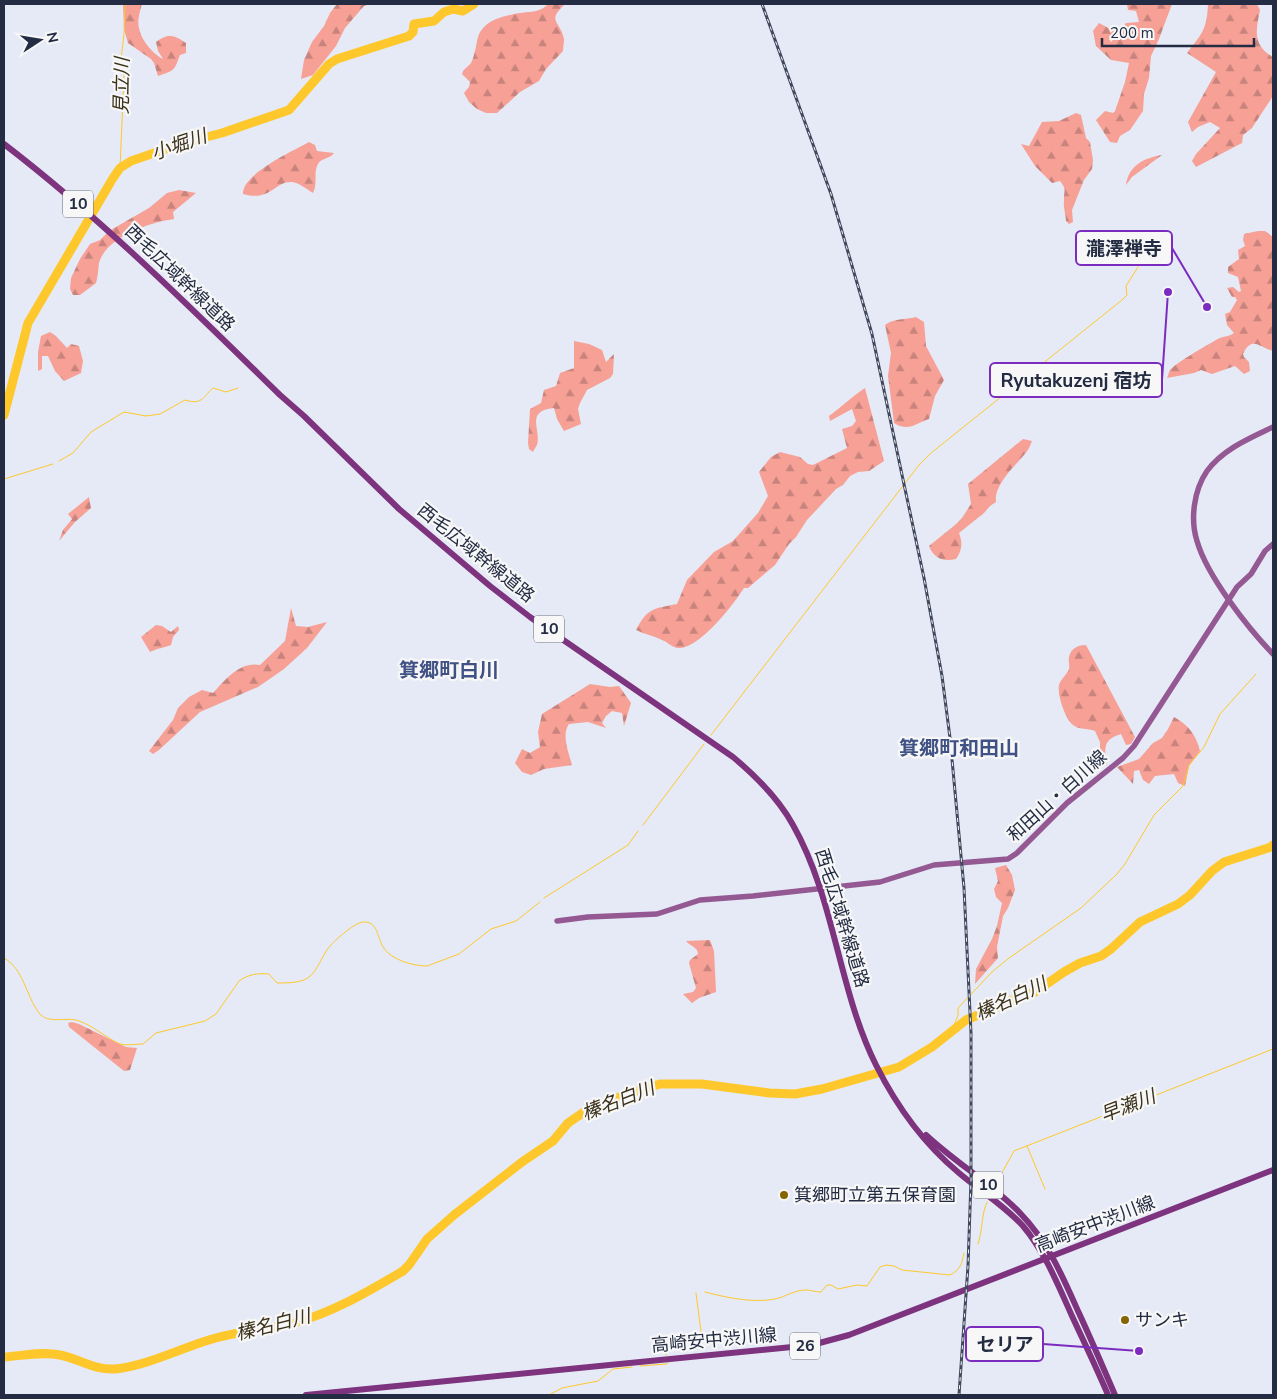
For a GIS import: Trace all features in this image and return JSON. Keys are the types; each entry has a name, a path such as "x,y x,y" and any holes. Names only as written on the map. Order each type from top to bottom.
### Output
{"main road":[{"name":"西毛広域幹線道路","path":"4,144 128,248 399,509 440,544 530,616 748,769 774,796 793,824 809,858 859,1025 868,1049 893,1096 938,1155 997,1202 1022,1226 1045,1259 1108,1395"},
{"name":"西毛広域幹線道路","path":"914,1124 956,1161 1006,1198 1022,1215 1053,1256 1115,1395"},
{"name":"高崎安中渋川線","path":"306,1395 812,1346 849,1335 1273,1170"}],"street":[{"path":"1273,427 1233,447 1217,460 1207,472 1201,484 1196,500 1194,520 1196,540 1209,567 1229,600 1273,654"},
{"name":"和田山・白川線","path":"557,921 588,917 657,914 700,900 880,882 948,863 998,861 1013,856 1067,803 1123,758 1134,746 1239,584 1251,574 1265,551 1273,544"}],"green space":[{"path":"123,4 142,4 138,22 140,33 148,46 159,57 163,59 158,51 156,42 160,39 171,36 186,43 186,53 180,55 175,67 171,71 158,76 151,59 128,43 124,29"},
{"path":"337,4 370,4 364,6 345,28 336,46 313,75 301,79 304,60 312,42"},
{"path":"548,4 565,4 556,14 555,18 564,39 563,51 546,69 539,81 520,92 497,113 486,113 477,109 469,102 464,93 469,87 470,82 462,74 471,63 481,31 495,19 538,10"},
{"path":"1127,4 1172,4 1151,56 1143,111 1130,130 1120,136 1117,143 1110,142 1096,120 1105,111 1113,113 1115,111 1129,63 1111,60 1096,46 1093,31 1099,23 1118,33 1126,23 1139,22 1136,11 1128,10"},
{"path":"1208,4 1257,4 1260,10 1257,36 1262,47 1273,57 1273,96 1252,128 1243,135 1242,143 1196,167 1192,161 1196,154 1220,128 1210,122 1192,132 1188,122 1216,72 1187,53 1203,31"},
{"path":"1076,113 1081,115 1086,138 1090,142 1093,160 1092,169 1084,180 1072,210 1073,222 1069,224 1066,221 1064,186 1060,181 1052,183 1035,166 1021,144 1029,146 1042,122 1059,121"},
{"path":"309,142 315,145 317,151 334,153 318,164 313,193 292,182 260,195 243,194 245,186 259,171"},
{"path":"1162,155 1132,177 1126,185 1130,172 1138,164 1149,158"},
{"path":"179,190 196,193 173,212 174,219 153,223 119,238 103,254 99,263 96,283 80,295 73,295 70,289 71,278 90,244 100,240 109,231 149,208 167,193"},
{"path":"1265,231 1273,237 1273,351 1256,344 1246,348 1243,354 1249,362 1250,371 1244,374 1235,366 1212,374 1201,370 1167,378 1170,370 1185,359 1218,339 1234,333 1227,325 1225,314 1230,312 1237,300 1235,297 1232,297 1227,288 1233,287 1239,292 1241,291 1238,277 1228,273 1228,267 1239,259 1238,250 1245,246 1244,234"},
{"path":"916,317 924,322 926,346 944,380 935,396 929,419 904,427 894,423 888,376 891,353 885,325 896,320"},
{"path":"50,332 67,348 71,344 79,346 83,361 81,373 64,381 55,371 48,356 42,356 42,369 38,371 38,352 41,336"},
{"path":"574,341 589,344 602,350 606,362 614,354 613,374 610,378 587,390 578,409 581,424 564,431 557,419 554,408 539,413 536,422 538,439 533,452 529,449 528,443 530,409 541,403 544,390 556,386 560,373 574,368"},
{"path":"865,388 884,461 869,471 858,472 850,476 843,485 836,489 807,520 775,565 748,588 744,588 706,634 696,641 687,646 677,648 636,630 644,617 652,610 677,604 687,580 714,552 733,541 758,513 768,496 759,472 771,457 780,452 800,457 808,464 813,465 847,448 842,429 852,426 856,421 852,409 830,421 829,416"},
{"path":"1023,439 1032,441 1027,452 1001,483 996,496 996,502 959,533 961,546 960,553 956,559 944,560 937,557 929,546 962,518 971,504 968,484"},
{"path":"89,497 91,508 75,522 59,541 63,530 72,519 68,514"},
{"path":"291,608 296,626 308,627 327,622 307,648 284,669 258,687 200,712 159,750 153,754 149,751 173,720 178,708 189,697 202,690 213,693 228,677 240,669 246,666 260,665 285,641"},
{"path":"156,625 162,626 171,632 178,626 179,630 173,637 171,645 150,652 141,637"},
{"path":"1086,645 1135,737 1131,744 1126,745 1121,734 1111,739 1105,749 1107,764 1105,766 1100,753 1100,742 1095,731 1078,728 1070,722 1062,706 1059,694 1061,680 1069,669 1071,651 1078,646"},
{"path":"590,684 610,687 619,686 631,703 624,726 622,713 612,711 602,723 606,728 588,722 569,724 566,739 572,765 544,769 531,775 522,772 515,763 522,749 530,753 540,747 538,732 542,714"},
{"path":"1174,717 1191,731 1200,751 1189,766 1185,786 1178,783 1174,774 1155,776 1149,784 1143,780 1139,770 1134,771 1133,784 1117,767 1139,759 1153,743 1162,738"},
{"path":"1006,865 1012,875 1015,890 1003,916 997,947 998,958 975,984 976,969 992,939 1002,903 996,897 994,889 998,881 995,868"},
{"path":"710,940 714,951 716,992 699,998 692,1003 683,994 693,992 696,988 689,963 698,952 686,941"},
{"path":"72,1022 126,1047 137,1048 130,1070 124,1071 69,1027 68,1023"}],"waterway":[{"name":"見立川","path":"120,168 124,76 121,59 125,4"},
{"name":"小堀川","path":"4,415 28,323 120,168 131,161 183,143 222,133 289,110 329,64 337,59 409,36 413,32 414,24 434,21 444,12 453,9 463,11 474,4"},
{"path":"711,735 919,465 931,453 1122,300 1127,295 1126,286 1138,267"},
{"path":"59,461 73,453 91,432 124,412 146,416 160,414 185,400 198,401 204,398 213,388 226,392 238,388"},
{"path":"4,479 53,464"},
{"path":"951,1031 958,1016 958,1008 992,972 1081,908 1117,874 1154,815 1183,786 1189,765 1204,747 1220,714 1256,674"},
{"path":"643,825 704,744"},
{"path":"544,898 628,845 638,831"},
{"name":"榛名白川","path":"4,1357 53,1354 100,1368 115,1369 150,1361 220,1337 294,1323 323,1313 403,1271 427,1239 454,1215 522,1162 553,1141 568,1123 584,1112 622,1096 660,1084 702,1084 769,1093 795,1094 822,1089 899,1067 932,1047 966,1020 1035,992 1080,963 1101,956 1140,922 1178,904 1190,895 1212,871 1224,862 1273,845"},
{"path":"4,958 16,969 35,1006 43,1017 79,1021 120,1044 143,1044 156,1033 205,1021 216,1014 239,981 250,975 269,974 277,983 298,982 308,978 315,971 333,942 359,923 368,922 372,924 383,947 397,959 415,965 427,966 459,954 491,929 516,921 540,902"},
{"name":"早瀬川","path":"998,1180 1014,1151 1273,1049"},
{"path":"1027,1146 1045,1189"},
{"name":"早瀬川","path":"978,1244 987,1202"},
{"name":"早瀬川","path":"705,1292 733,1298 770,1300 802,1290 821,1292 827,1285 838,1289 857,1285 867,1286 880,1267 886,1265 902,1270 950,1275 960,1266 964,1253"},
{"name":"早瀬川","path":"666,1355 666,1343 701,1332 696,1293"},
{"name":"早瀬川","path":"640,1366 668,1363"},
{"name":"早瀬川","path":"549,1395 562,1388 598,1381 613,1369 632,1367"}],"railway":[{"path":"762,4 831,194 872,334 924,578 942,676 950,738 964,888 971,1033 971,1180 968,1266 959,1395"}],"place":[{"name":"Ryutakuzenj 宿坊","path":"1168,292"},
{"name":"瀧澤禅寺","path":"1207,307"},
{"name":"箕郷町立第五保育園","path":"784,1195"},
{"name":"サンキ","path":"1125,1320"},
{"name":"セリア","path":"1139,1351"}],"district":[{"name":"箕郷町白川","path":"449,670"},
{"name":"箕郷町和田山","path":"959,748"}]}
